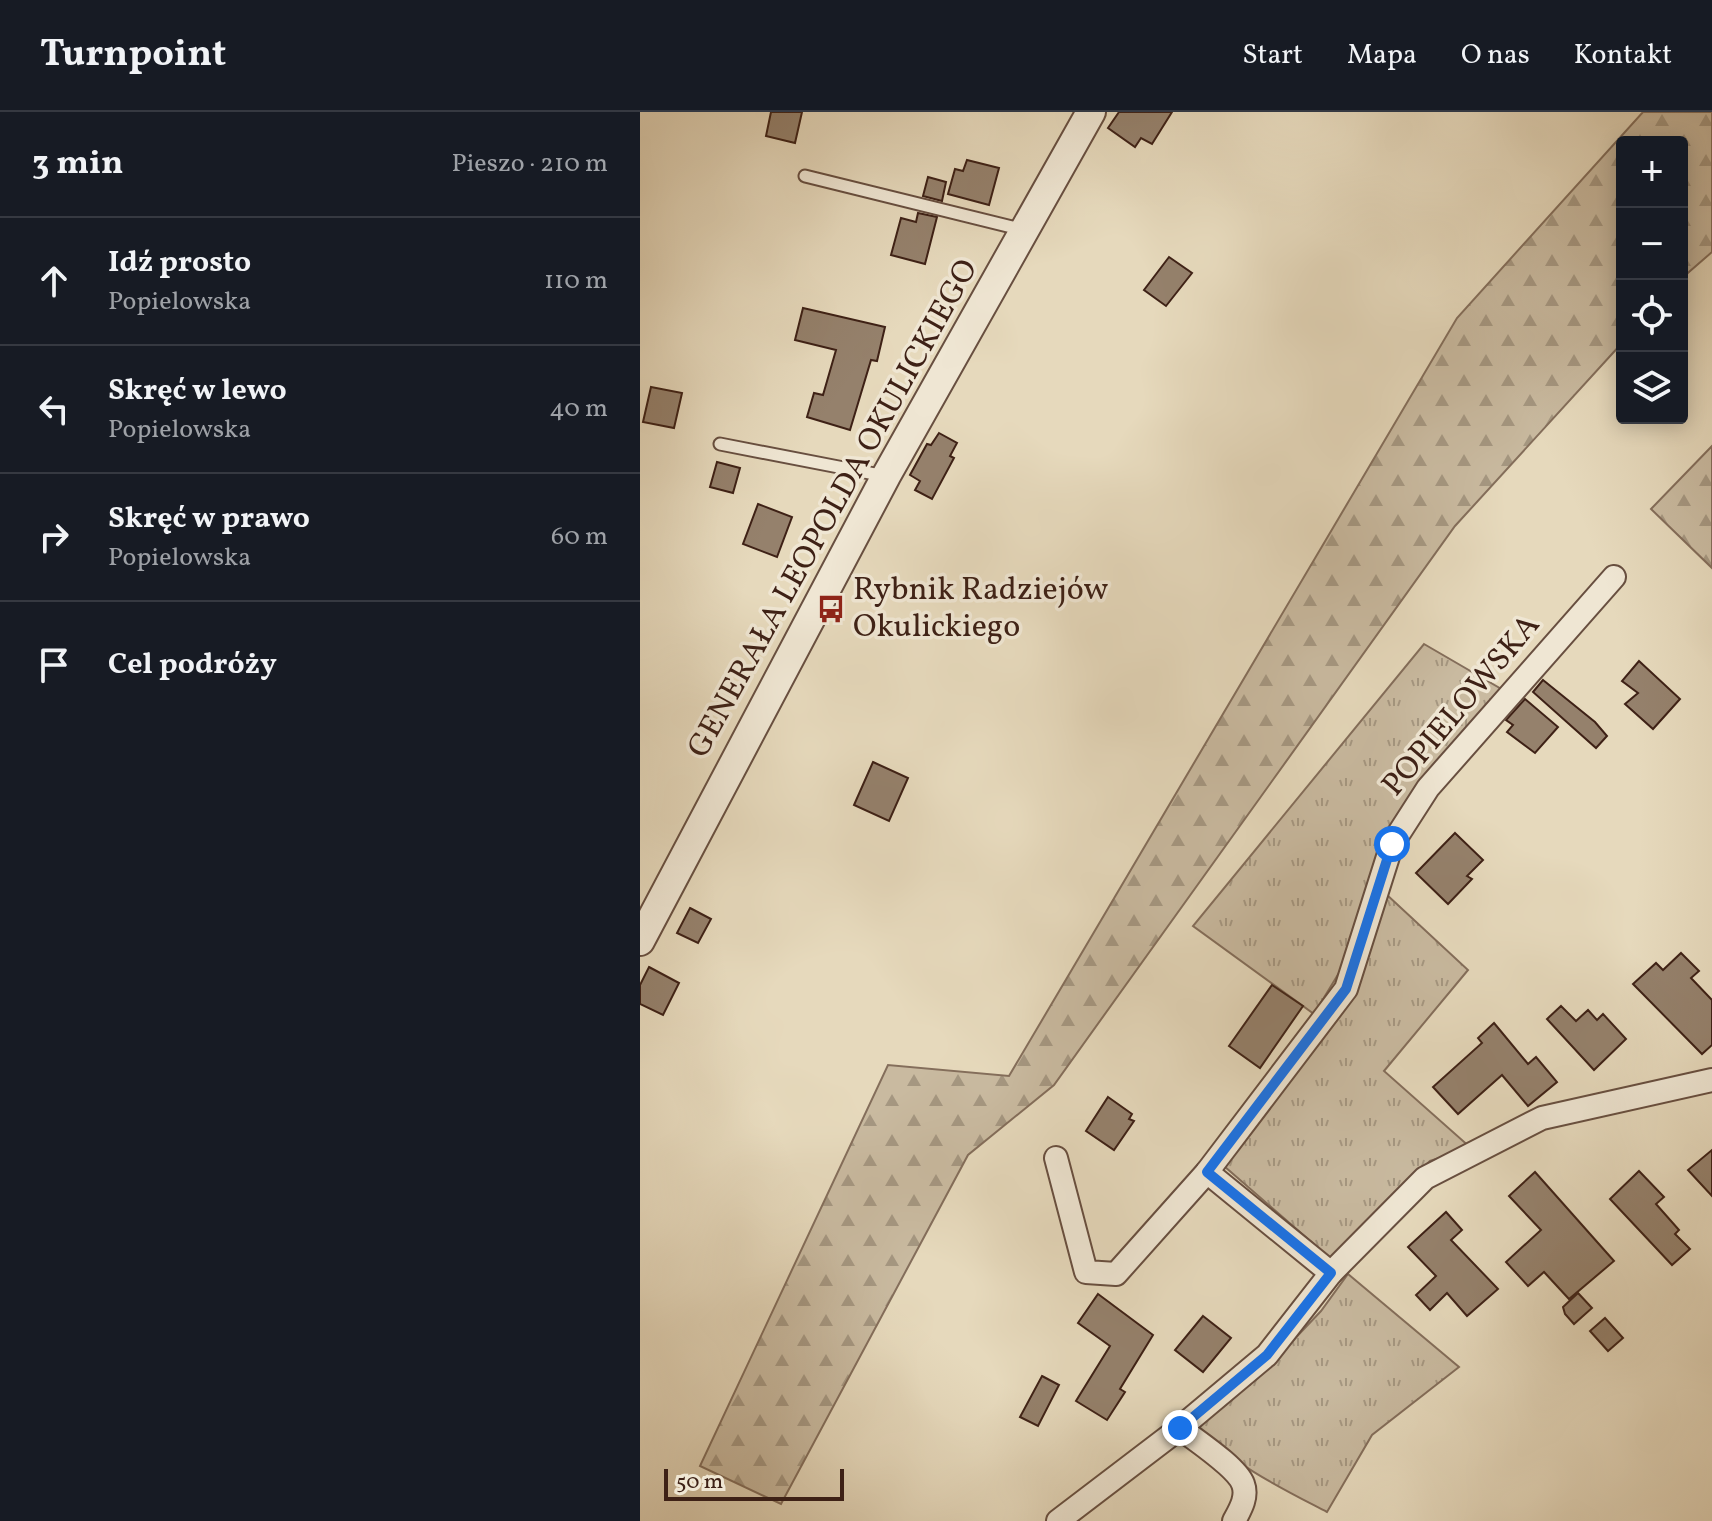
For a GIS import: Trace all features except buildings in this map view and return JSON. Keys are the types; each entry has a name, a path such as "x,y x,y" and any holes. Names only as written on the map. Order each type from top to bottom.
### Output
{"street":[{"name":"GENERAŁA LEOPOLDA OKULICKIEGO","path":"640,941 886,476 1091,112"},
{"name":"POPIELOWSKA","path":"1056,1158 1086,1272 1116,1274 1207,1172 1346,989 1392,844 1428,788 1614,577"},
{"path":"1058,1521 1180,1428 1267,1355 1331,1273 1425,1178 1542,1118 1712,1080"},
{"path":"1207,1172 1331,1273"},
{"path":"1180,1428 1232,1469 1243,1484 1243,1504 1234,1521"}],"lane":[{"path":"805,176 1025,230"},
{"path":"720,444 886,476"}],"green space":[{"path":"1643,112 1712,112 1712,252 1688,273 1688,136 1621,136"},
{"path":"1616,142 1616,350 1455,526 1054,1085 968,1155 781,1504 700,1466 888,1065 1009,1076 1457,318"},
{"path":"1712,446 1712,568 1651,509"},
{"path":"1424,644 1503,690 1401,809 1386,839 1345,963 1314,1014 1193,926"},
{"path":"1386,894 1468,970 1384,1071 1471,1148 1430,1161 1331,1259 1224,1166 1361,970"},
{"path":"1348,1274 1459,1367 1372,1435 1327,1512 1242,1464 1197,1427 1267,1368 1321,1311"}],"place":[{"name":"Rybnik Radziejów Okulickiego","path":"831,609"}],"route":[{"path":"1180,1428 1267,1355 1331,1273 1207,1172 1346,989 1392,844"}]}
